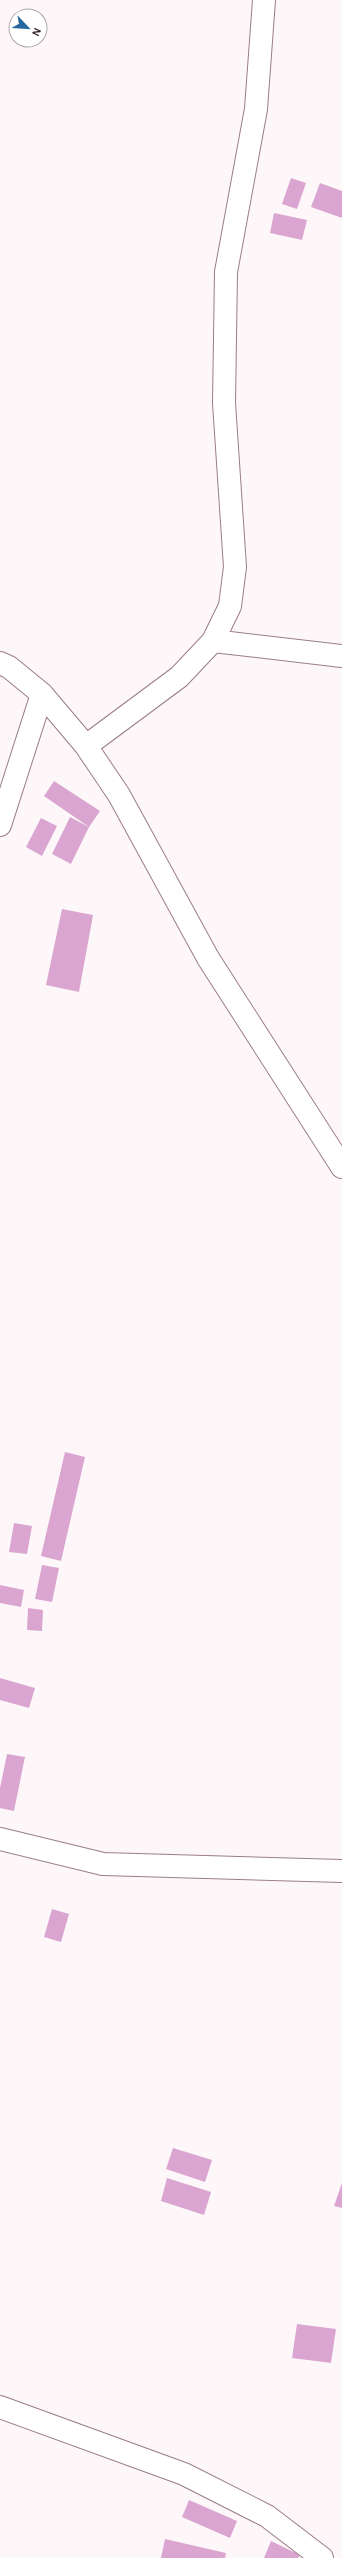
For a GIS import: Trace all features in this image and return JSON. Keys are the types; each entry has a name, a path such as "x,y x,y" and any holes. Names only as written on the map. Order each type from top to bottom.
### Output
{"street":[{"path":"86,746 179,677 213,641 230,606 235,567 224,403 226,272 256,109 265,13 264,0"},
{"path":"213,641 342,656"},
{"path":"0,663 9,667 42,694 86,746 119,795 208,958 342,1167"},
{"path":"0,826 42,694"},
{"path":"0,1839 103,1864 342,1871"},
{"path":"0,2407 184,2474 267,2516 322,2558"}],"building":[{"path":"291,178 306,183 297,209 282,204"},
{"path":"320,183 342,191 342,218 311,207"},
{"path":"274,213 307,220 302,240 270,233"},
{"path":"54,781 100,811 89,827 44,796"},
{"path":"70,817 89,827 71,864 52,854"},
{"path":"41,818 57,826 42,856 26,847"},
{"path":"62,909 93,915 79,992 46,985"},
{"path":"65,1452 85,1457 61,1561 41,1556"},
{"path":"14,1523 32,1526 27,1554 9,1552"},
{"path":"42,1565 59,1568 52,1602 35,1599"},
{"path":"0,1585 24,1590 21,1607 0,1603"},
{"path":"28,1608 43,1610 42,1631 27,1630"},
{"path":"0,1678 35,1688 29,1708 0,1700"},
{"path":"7,1754 25,1757 14,1811 0,1808 0,1788"},
{"path":"52,1909 69,1914 61,1942 44,1937"},
{"path":"173,2148 212,2160 205,2182 166,2169"},
{"path":"167,2178 211,2192 204,2215 161,2201"},
{"path":"342,2183 342,2208 334,2206"},
{"path":"297,2324 336,2329 331,2363 292,2358"},
{"path":"189,2500 237,2521 230,2538 182,2517"},
{"path":"165,2539 226,2553 225,2558 161,2558"},
{"path":"271,2541 300,2555 298,2558 264,2558"}]}
